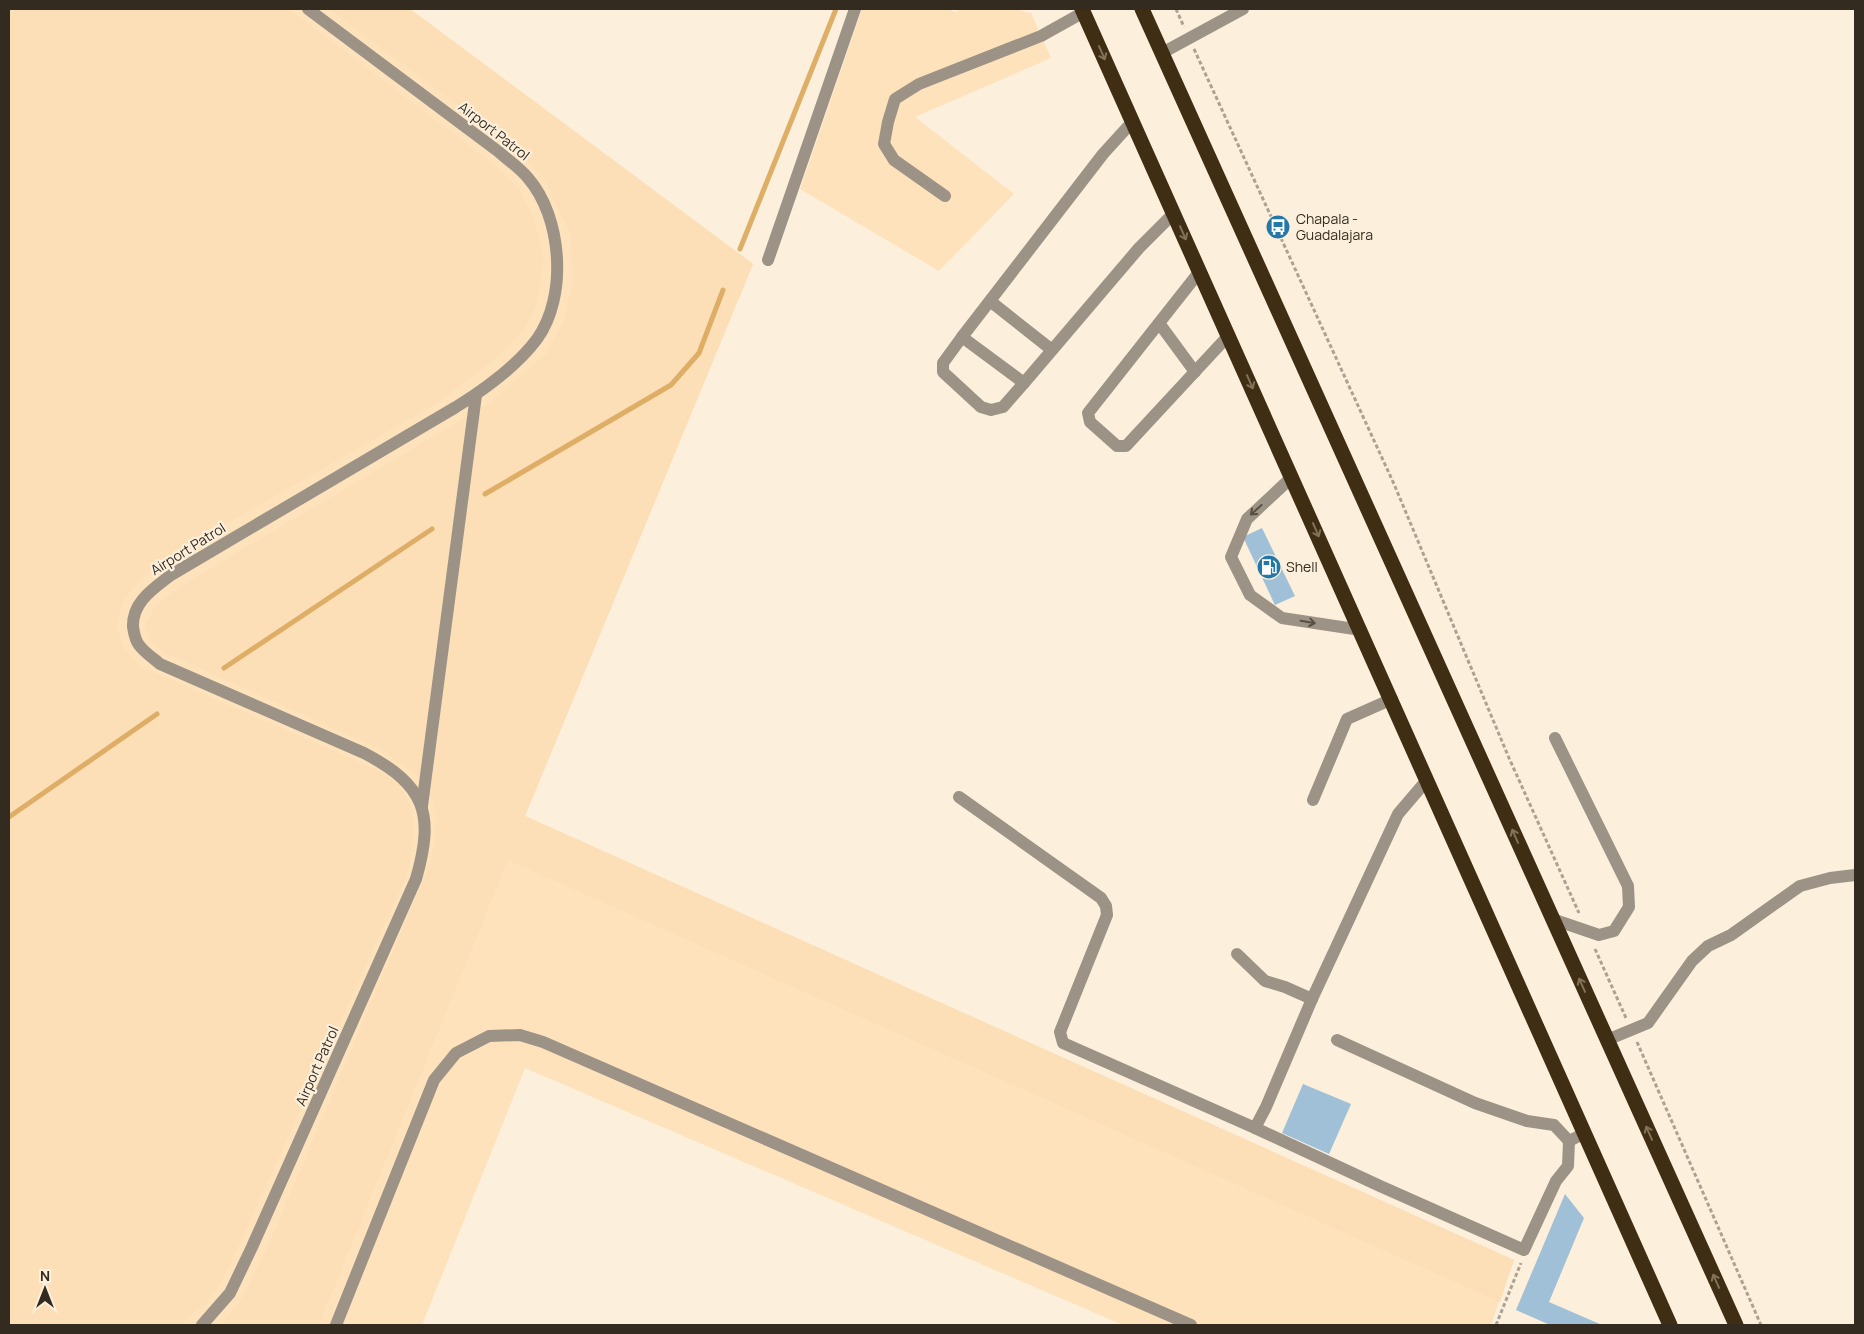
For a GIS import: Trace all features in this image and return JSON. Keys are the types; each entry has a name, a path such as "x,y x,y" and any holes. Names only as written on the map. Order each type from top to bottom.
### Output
{"highway":[{"path":"1142,9 1736,1325"},
{"path":"1083,11 1392,699 1670,1325"}],"street":[{"name":"Airport Patrol","path":"308,9 499,152 528,178 544,204 553,231 558,260 556,287 550,314 538,338 513,364 476,395 171,575 149,592 137,607 133,620 134,633 138,644 160,664 364,753 385,764 399,774 413,789 422,806"},
{"path":"768,260 855,9"},
{"path":"1162,53 1243,9"},
{"path":"945,196 894,160 884,144 895,99 920,84 1041,36 1083,11"},
{"path":"1133,121 1103,154 962,337 943,363 944,372 981,407 992,410 1002,408 1139,248 1174,213"},
{"path":"1200,271 1088,413 1090,422 1117,446 1126,446 1228,335"},
{"path":"990,301 1052,350"},
{"path":"1159,323 1195,372"},
{"path":"962,337 1024,383"},
{"name":"Airport Patrol","path":"202,1325 230,1293 416,879 425,841 425,823 422,806 476,395"},
{"path":"1292,477 1247,519 1231,557 1250,594 1282,618 1361,630"},
{"path":"1313,800 1347,719 1392,699"},
{"path":"1552,918 1599,935 1614,931 1629,907 1628,886 1556,738"},
{"path":"1255,1128 1266,1107 1312,999 1398,814 1428,780"},
{"path":"959,797 1100,898 1106,906 1107,915 1060,1032 1063,1043 1524,1250 1556,1181 1568,1166 1569,1141 1554,1125 1527,1121 1475,1103 1337,1040"},
{"path":"1607,1040 1648,1023 1692,961 1708,946 1731,935 1800,886 1830,878 1855,875"},
{"path":"1237,954 1265,981 1285,987 1312,999"},
{"path":"336,1325 434,1080 456,1053 489,1036 520,1035 542,1042 1191,1325"},
{"path":"1569,1141 1585,1134"}],"path":[{"path":"1176,9 1394,484 1509,758 1632,1030 1761,1325"},
{"path":"1496,1325 1523,1259 1524,1250"}],"shaded area":[{"path":"9,9 410,9 753,264 525,816 1514,1260 1491,1325 1123,1325 525,1068 422,1325 9,1325"},
{"path":"9,9 289,9 491,162 519,189 534,219 544,259 536,306 523,331 500,355 439,402 158,563 133,589 121,608 118,619 118,631 122,644 139,666 379,771 395,782 403,792 409,802 413,826 412,851 407,875 223,1280 208,1301 179,1325 9,1325"},
{"path":"329,9 410,9 753,264 525,816 1514,1260 1500,1302 508,860 319,1325 220,1325 240,1302 267,1249 427,871 435,842 436,812 427,790 415,774 380,749 166,653 149,640 145,625 155,606 181,586 490,403 546,354 565,319 572,283 571,236 544,178 511,145"},
{"path":"862,9 945,9 957,12 958,9 1015,9 1031,13 1051,58 915,117 1014,194 939,271 800,189"}],"building":[{"name":"Shell","path":"1262,528 1295,596 1275,605 1243,537"},
{"path":"1303,1084 1351,1104 1329,1154 1282,1133"},
{"path":"1565,1194 1584,1218 1549,1302 1602,1325 1550,1325 1516,1310"}],"waterway":[{"path":"740,249 836,9"},
{"path":"485,494 671,385 699,353 723,290"},
{"path":"224,668 432,529"},
{"path":"9,817 157,714"}],"place":[{"name":"Chapala - Guadalajara","path":"1278,227"},
{"name":"Shell","path":"1269,567"}]}
